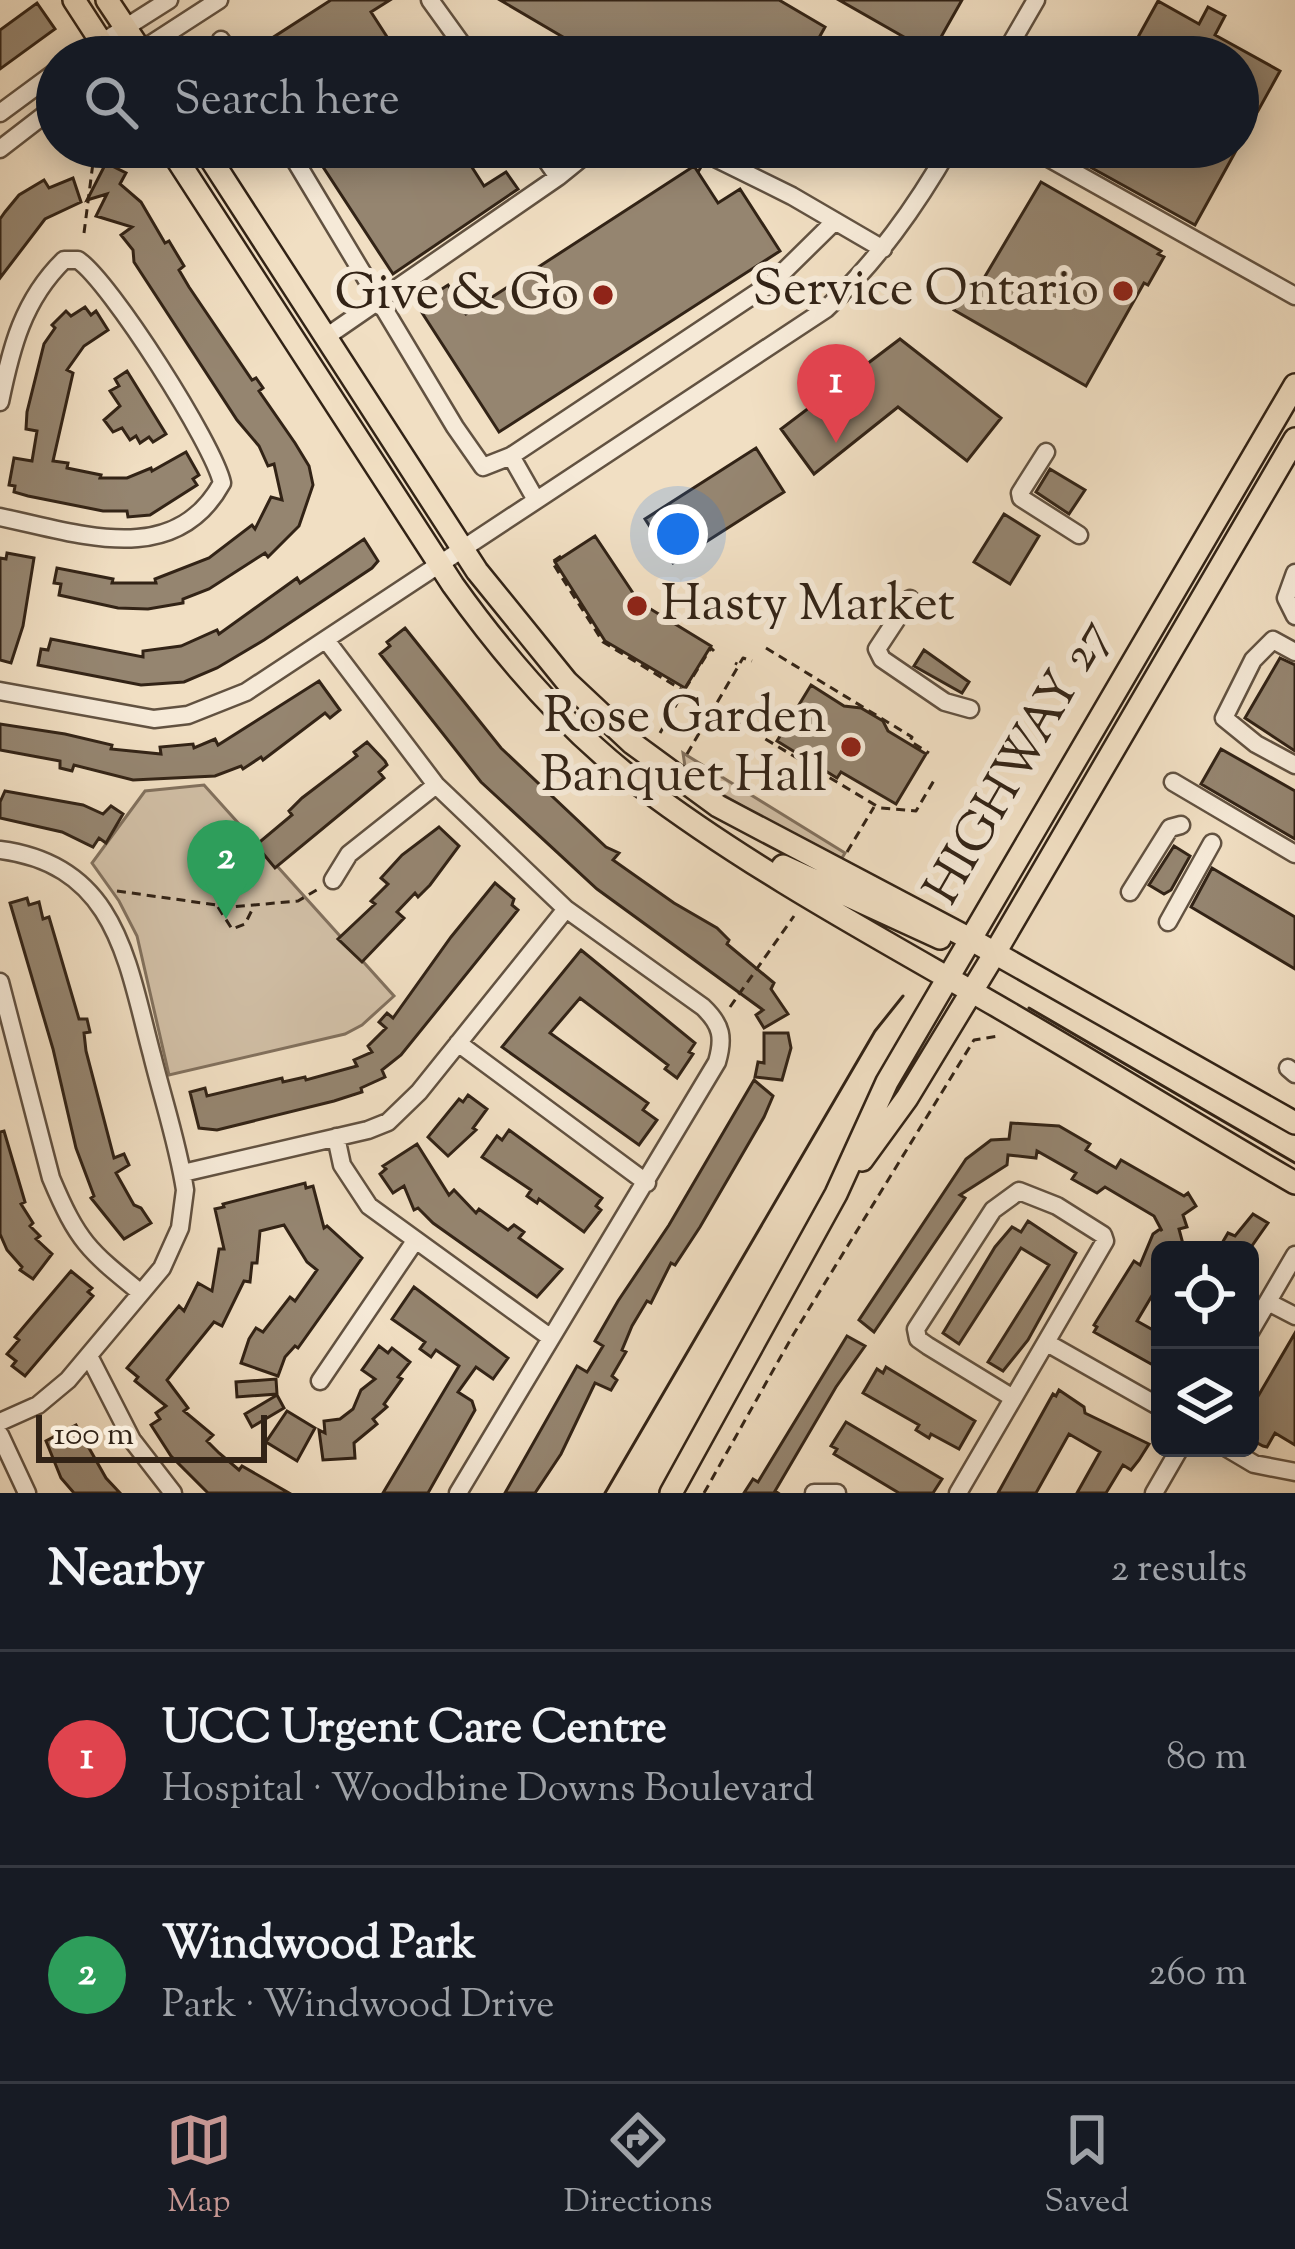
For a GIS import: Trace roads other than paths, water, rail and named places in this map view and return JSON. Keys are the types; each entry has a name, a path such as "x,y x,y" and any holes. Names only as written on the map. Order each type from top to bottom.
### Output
{"main road":[{"path":"74,0 97,36"},
{"path":"107,0 130,36"},
{"path":"183,168 479,622 525,677 637,783 946,979 1295,1183"},
{"path":"217,168 463,549 517,624 567,682 657,764 794,850 1295,1123"},
{"name":"HIGHWAY 27","path":"671,1493 836,1194 886,1082 1295,385"},
{"name":"HIGHWAY 27","path":"836,1194 907,1098 1295,439"},
{"path":"637,783 657,764"},
{"path":"724,842 966,945"}],"street":[{"path":"119,36 169,0"},
{"path":"167,36 219,0"},
{"path":"430,0 456,36"},
{"path":"1015,36 1036,0"},
{"path":"0,113 36,86"},
{"path":"0,149 36,121"},
{"path":"300,168 483,467 511,456 773,282 835,221"},
{"path":"552,168 558,177"},
{"path":"326,337 569,168"},
{"path":"733,168 883,249"},
{"path":"0,691 122,716 170,718 246,692 790,336 866,272 938,168"},
{"path":"1066,168 1295,296"},
{"path":"0,402 11,346 31,300 64,260 78,260 105,286 209,446 222,483 210,504 162,535 104,539 0,517"},
{"path":"1046,452 1021,498 1079,535"},
{"path":"511,456 536,500"},
{"path":"1295,573 1286,598 1295,616"},
{"path":"910,599 878,649 882,659 945,702 970,709"},
{"path":"326,640 436,784 566,909 703,1007 718,1024 723,1041 717,1062 647,1183 458,1493"},
{"path":"1295,652 1273,640 1253,659 1223,718 1256,744 1295,765"},
{"path":"1173,782 1295,854"},
{"path":"333,880 350,854 436,784"},
{"path":"1130,892 1170,828 1181,825"},
{"path":"1168,922 1212,843"},
{"path":"0,850 35,858 76,880 119,932 182,1173 184,1202 176,1240 162,1268 88,1356 38,1406 0,1422"},
{"path":"182,1173 388,1122 419,1092 566,909"},
{"path":"0,982 62,1205 83,1245 141,1293"},
{"path":"458,1043 647,1183"},
{"path":"336,1137 342,1165 369,1206 551,1338"},
{"path":"958,1493 1106,1241 1057,1207 1018,1191 993,1210 916,1329 918,1339 1013,1397"},
{"path":"320,1382 415,1241"},
{"path":"1259,1318 1295,1255"},
{"path":"1268,1302 1295,1316"},
{"path":"1049,1344 1151,1402"},
{"path":"88,1356 132,1440 172,1493"},
{"path":"0,1435 27,1493"},
{"path":"1154,1493 1175,1457"},
{"path":"1242,1457 1295,1472"},
{"path":"814,1493 837,1493"}],"tram line":[{"path":"605,1493 875,1031 903,996"},
{"path":"1029,1008 1295,1163"}],"place":[{"name":"Service Ontario","path":"1123,291"},
{"name":"Give & Go","path":"603,295"},
{"name":"UCC Urgent Care Centre","path":"836,443"},
{"name":"Hasty Market","path":"637,606"},
{"name":"Rose Garden Banquet Hall","path":"851,747"},
{"name":"Windwood Park","path":"226,919"}]}
